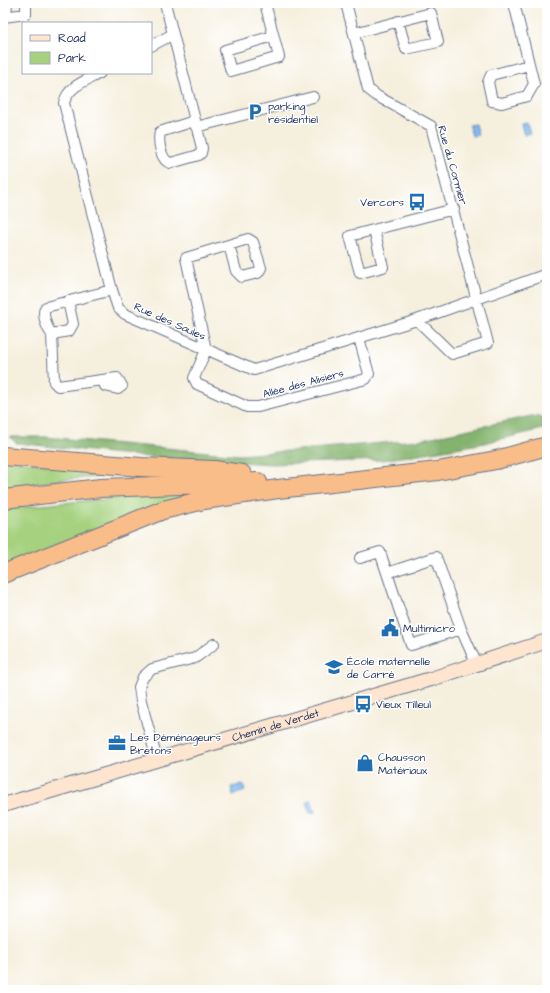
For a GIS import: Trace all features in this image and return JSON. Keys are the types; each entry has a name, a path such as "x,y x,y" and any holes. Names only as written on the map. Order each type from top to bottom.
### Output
{"highway":[{"path":"3,574 163,510 204,500 271,490 438,471 496,460 547,446"},
{"path":"3,449 50,459"},
{"path":"3,456 141,467 214,470 293,480"},
{"path":"3,499 101,488 387,476"}],"street":[{"path":"7,3 5,17 26,14 26,3"},
{"path":"165,3 195,124 202,148 201,153 171,163 167,162 164,159 158,138 160,132 195,124 313,97"},
{"path":"265,3 279,57 231,71 225,50 273,36"},
{"name":"Rue du Cormier","path":"346,3 368,89 376,96 431,126 477,298"},
{"path":"514,3 534,84 527,96 502,103 492,101 488,82 491,75 529,65"},
{"path":"354,33 398,21 431,13 438,42 406,50 398,21"},
{"path":"152,45 173,34"},
{"name":"Rue des Saules","path":"98,74 72,88 66,94 64,103 112,290 118,308 125,314 254,370 417,320 547,274"},
{"path":"374,230 454,209"},
{"path":"206,350 186,258 229,245"},
{"path":"103,381 58,386 54,382 52,334 49,331 44,309 46,307 112,290"},
{"path":"417,320 452,354 488,343 477,298"},
{"path":"52,334 69,331 73,324 68,302"},
{"name":"Allée des Alisiers","path":"206,350 194,378 197,384 247,407 258,407 366,379 369,374 359,338"},
{"path":"360,558 380,552 411,645 461,629"},
{"path":"387,573 436,557 461,629 477,665"},
{"name":"Chemin de Verdet","path":"3,805 477,665 547,641"},
{"path":"157,760 141,701 139,687 143,677 152,669 195,658 214,644"}],"green space":[{"path":"531,416 547,417 547,428 480,444 383,460 272,464 148,457 16,443 10,437 46,437 240,455 418,440"},
{"path":"3,460 137,473 60,480 3,488"},
{"path":"203,489 204,495 3,570 3,509"}],"water":[{"path":"527,123 530,133 524,135 521,124"},
{"path":"475,124 478,135 472,136 469,125"},
{"path":"243,785 245,791 233,795 231,787"},
{"path":"311,800 315,812 310,813 307,801"}],"place":[{"name":"parking résidentiel","path":"255,112"},
{"name":"Vercors","path":"417,202"},
{"name":"Multimicro","path":"390,628"},
{"name":"École maternelle de Carré","path":"334,667"},
{"name":"Vieux Tilleul","path":"363,704"},
{"name":"Les Déménageurs Bretons","path":"117,743"},
{"name":"Chausson Matériaux","path":"365,763"}]}
